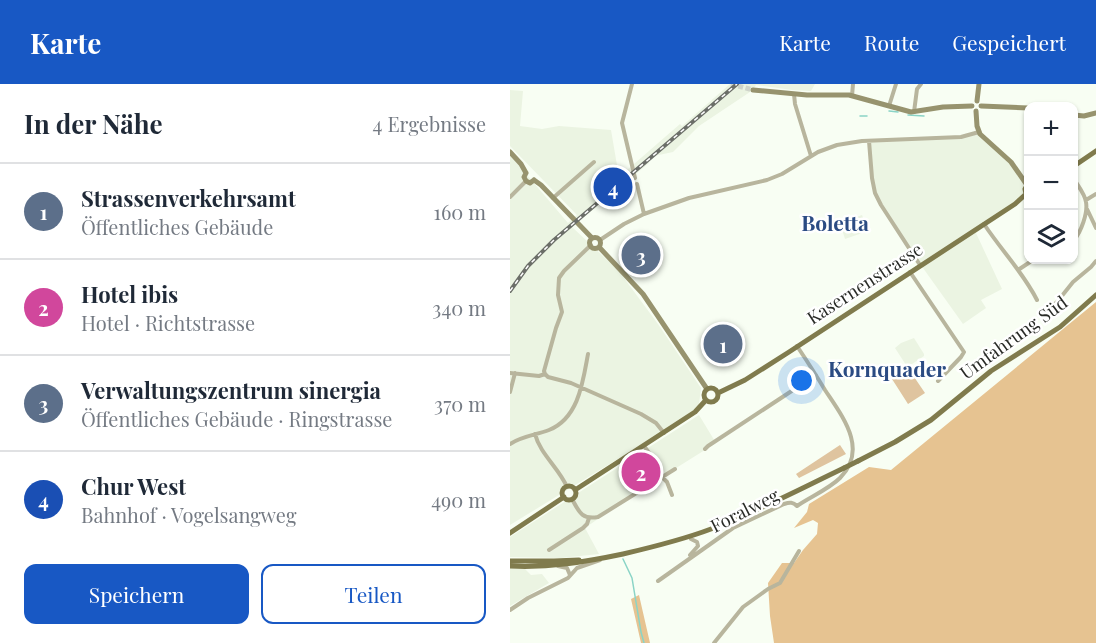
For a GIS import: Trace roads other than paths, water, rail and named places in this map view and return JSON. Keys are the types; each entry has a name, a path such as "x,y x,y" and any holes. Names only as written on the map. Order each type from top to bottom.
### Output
{"main road":[{"path":"1078,163 1096,151"},
{"name":"Kasernenstrasse","path":"718,393 745,380 1024,198"},
{"name":"Umfahrung Süd","path":"619,554 672,542 716,527 752,512 895,442 931,420 991,371 1060,327 1096,295"},
{"path":"707,388 714,388 718,393 716,400 711,402 706,400 704,393 707,388"},
{"path":"575,490 695,412 706,400"},
{"path":"564,497 563,491 567,487 575,490"},
{"path":"564,497 568,500 572,499 576,494 575,490"},
{"path":"510,533 564,497"},
{"path":"510,566 555,566 600,560 619,554"},
{"path":"512,561 554,561 619,554"}],"street":[{"path":"632,84 622,123 644,214"},
{"path":"852,96 854,84"},
{"path":"888,106 896,84"},
{"path":"914,112 917,89 921,84"},
{"path":"979,84 979,104"},
{"path":"753,90 852,96 914,112 943,107 974,108"},
{"path":"794,94 811,156"},
{"path":"1024,108 974,102 979,132 1009,160 1024,180"},
{"path":"1078,116 1096,113"},
{"path":"600,240 644,214 703,195 767,180 837,145 869,141 958,138 979,132"},
{"path":"869,141 875,193 920,266"},
{"path":"510,152 526,173 525,181 510,197"},
{"path":"553,198 594,162"},
{"path":"526,173 533,174 534,180 592,238 596,237 600,240"},
{"path":"525,181 530,183 534,180"},
{"path":"1078,187 1086,200 1078,231"},
{"path":"1086,200 1096,194"},
{"path":"1086,207 1096,228"},
{"path":"984,224 1037,300"},
{"path":"545,374 556,328 562,314 558,295 559,278 591,246 592,238"},
{"path":"599,247 600,240"},
{"path":"591,246 599,247"},
{"path":"599,247 643,294 707,388"},
{"path":"1042,314 1057,302 1073,282 1096,261"},
{"path":"1018,270 1027,264"},
{"path":"910,272 964,352 938,381"},
{"name":"Foralweg","path":"658,581 743,522 784,504 791,502 797,506 839,479 846,471 853,453 852,439 843,417 797,346"},
{"path":"510,444 519,438 550,429 565,420 582,388 588,354"},
{"path":"510,392 513,373 539,376 545,374 641,414 656,423 664,433"},
{"path":"705,449 816,375"},
{"path":"535,434 539,445 564,479 567,487"},
{"path":"644,446 667,482 672,495"},
{"path":"572,499 579,512 589,518 595,518 675,469"},
{"path":"549,550 583,528 589,518"},
{"path":"689,558 698,546 697,542 692,539"},
{"path":"714,643 743,607 780,583 799,551"},
{"path":"510,610 528,598 566,580 576,568 600,560"},
{"path":"555,566 567,568 570,576"}],"waterway":[{"path":"889,111 898,112"},
{"path":"908,115 924,116"},
{"path":"860,116 867,116"},
{"path":"623,559 632,578 644,643"}],"tunnel":[{"path":"731,84 753,90"}],"railway":[{"path":"510,291 528,266 554,240 737,84"}],"place":[{"name":"Chur West","path":"613,187"},
{"name":"Verwaltungszentrum sinergia","path":"641,255"},
{"name":"Strassenverkehrsamt","path":"723,344"},
{"name":"Hotel ibis","path":"641,472"}],"district":[{"name":"Boletta","path":"835,224"},
{"name":"Kornquader","path":"887,370"}]}
